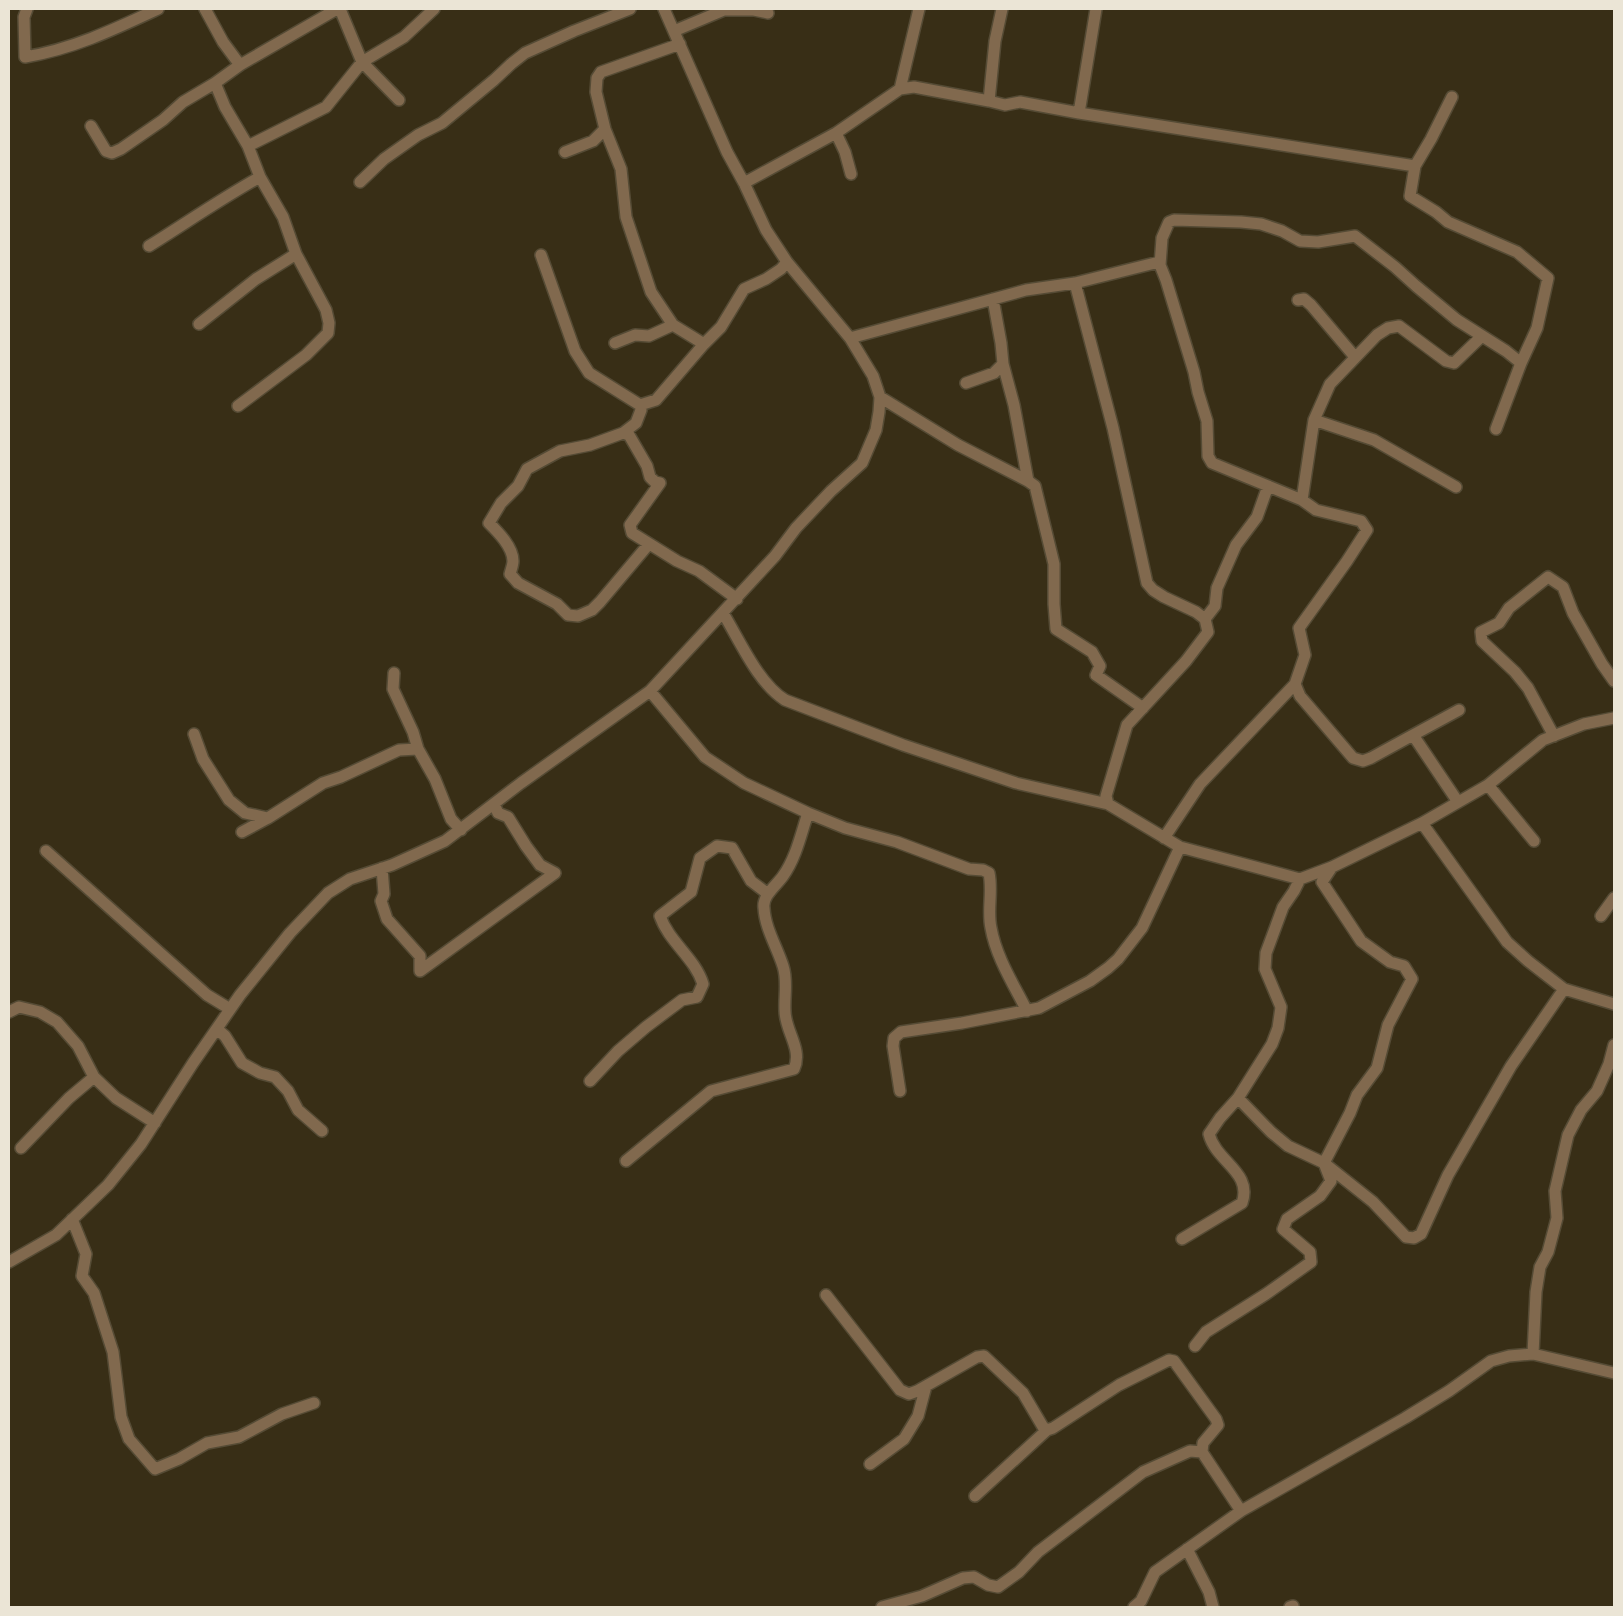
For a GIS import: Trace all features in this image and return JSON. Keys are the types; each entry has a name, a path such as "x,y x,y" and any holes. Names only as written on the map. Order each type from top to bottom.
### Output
{"street":[{"path":"27,9 24,17 25,58 49,53 104,35 158,9"},
{"path":"205,9 223,42 240,65"},
{"path":"91,126 106,151 112,153 121,149 163,120 183,102 240,65 339,9 362,62 399,100"},
{"path":"248,146 326,107 362,62 404,37 434,9"},
{"path":"360,182 384,159 417,136 442,123 525,53 630,9"},
{"path":"9,1262 56,1235 108,1185 142,1144 230,1009 290,933 328,893 350,878 382,868 445,841 521,783 650,692 775,556 796,528 831,491 862,463 876,430 880,412 880,397 873,376 850,338 786,262 766,230 727,152 664,9"},
{"path":"900,89 919,9"},
{"path":"989,101 1002,9"},
{"path":"1079,113 1096,9"},
{"path":"674,31 724,10 754,10 768,13"},
{"path":"680,44 601,72 597,78 596,92 605,129 621,169 626,217 651,292 673,325 704,344"},
{"path":"215,83 225,107 248,146 260,177 282,217 296,254 326,310 329,323 328,333 306,355 238,406"},
{"path":"744,183 836,133 900,89 914,87 1004,105 1020,102 1415,166"},
{"path":"1452,97 1415,166 1410,196 1448,222 1517,252 1548,278 1537,328 1521,363 1496,429"},
{"path":"565,152 593,141 605,129"},
{"path":"836,133 845,152 850,174"},
{"path":"149,246 203,213 229,194 260,177"},
{"path":"1164,838 1200,784 1295,684 1306,655 1299,628 1367,530 1361,521 1316,510 1302,500 1212,463 1208,456 1208,421 1159,262 1165,229 1169,222 1174,220 1261,224 1282,231 1300,241 1318,242 1356,236 1457,320 1521,363"},
{"path":"199,324 256,279 296,254"},
{"path":"541,255 575,352 589,373 640,405 642,410 636,423 623,433 590,444 560,451 527,469 518,486 501,503 489,523 511,551 513,561 510,574 518,583 557,604 568,615 578,616 592,610 648,545"},
{"path":"640,405 656,400 721,327 744,288 766,279 781,269 786,262"},
{"path":"850,338 1026,290 1074,282 1159,262"},
{"path":"1074,282 1113,428 1147,583 1164,598 1196,612 1205,619 1208,632 1199,646 1127,725 1106,796 1108,804"},
{"path":"993,299 1002,343 1003,364 1014,405 1028,481"},
{"path":"1298,300 1304,299 1311,306 1355,357"},
{"path":"615,343 635,334 649,336 673,325"},
{"path":"1302,500 1314,420 1330,384 1377,335 1388,328 1399,326 1446,361 1454,362 1482,336"},
{"path":"966,383 994,373 1003,364"},
{"path":"880,397 958,445 1035,486 1054,564 1056,629 1092,652 1100,666 1096,674 1143,708"},
{"path":"1314,420 1374,440 1456,487"},
{"path":"623,433 629,435 647,466 650,477 655,482 660,483 630,525 632,533 648,545 699,571 736,599"},
{"path":"1205,619 1215,606 1217,588 1236,544 1256,517 1268,486"},
{"path":"1554,736 1528,688 1515,672 1482,642 1481,632 1499,623 1509,608 1548,577 1563,586 1573,613 1614,682"},
{"path":"723,613 765,682 774,693 785,700 903,745 1016,783 1108,804 1180,847 1300,879 1332,867 1422,823 1488,785 1543,740 1584,724 1614,720"},
{"path":"394,673 392,689 413,732 418,749 435,779 451,818 461,830"},
{"path":"1295,684 1300,696 1353,758 1363,761 1372,758 1459,710"},
{"path":"650,692 705,757 744,783 808,813 846,828 897,842 969,868 983,870 989,874 991,884 990,927 997,948 1027,1011"},
{"path":"194,734 203,759 229,800 245,813 268,818"},
{"path":"1413,735 1458,802"},
{"path":"242,832 323,783 341,777 399,750 418,749"},
{"path":"1488,785 1534,841"},
{"path":"382,868 384,894 381,901 387,919 420,956 420,970 555,873 540,865 508,817 498,813 494,804"},
{"path":"626,1161 711,1092 794,1069 797,1062 797,1053 788,1027 785,1011 787,989 784,967 772,939 763,906 768,894 784,875 795,851 808,813"},
{"path":"1422,823 1507,942 1564,989 1614,1004"},
{"path":"590,1081 618,1051 646,1027 682,1000 697,997 703,984 700,976 664,929 660,916 691,892 700,858 717,846 732,848 752,882 768,894"},
{"path":"900,1091 893,1046 894,1038 901,1032 962,1023 1039,1008 1090,981 1108,968 1142,928 1180,847"},
{"path":"46,851 207,995 230,1009"},
{"path":"1195,1346 1206,1332 1266,1294 1311,1262 1310,1252 1284,1229 1287,1219 1320,1196 1331,1181 1324,1164 1347,1120 1357,1095 1377,1068 1388,1024 1412,979 1404,966 1390,962 1361,941 1322,882 1332,867"},
{"path":"1182,1239 1242,1203 1245,1195 1243,1182 1212,1143 1209,1134 1238,1098 1257,1065 1272,1044 1278,1028 1281,1007 1265,969 1266,953 1283,907 1300,879"},
{"path":"1601,916 1614,898"},
{"path":"1238,1098 1271,1132 1288,1146 1324,1164 1373,1202 1406,1238 1414,1238 1421,1234 1448,1175 1511,1066 1564,989"},
{"path":"9,1012 19,1007 40,1012 57,1022 78,1046 94,1077 116,1098 155,1123"},
{"path":"216,1029 225,1036 242,1063 260,1073 275,1077 288,1091 298,1110 322,1131"},
{"path":"1533,1354 1536,1292 1540,1267 1548,1252 1558,1218 1555,1191 1568,1134 1581,1110 1598,1091 1609,1064 1614,1045"},
{"path":"22,1148 69,1098 94,1077"},
{"path":"72,1219 86,1254 82,1276 94,1293 113,1352 121,1417 129,1439 155,1469 179,1459 208,1443 239,1437 282,1414 314,1404"},
{"path":"826,1295 900,1390 909,1394 977,1357 984,1356 1023,1393 1043,1427 1047,1430"},
{"path":"1134,1607 1141,1601 1155,1572 1241,1511 1450,1391 1491,1361 1509,1356 1533,1354 1614,1373"},
{"path":"975,1496 1047,1430 1119,1385 1169,1360 1174,1361 1216,1419 1218,1425 1203,1443 1202,1452 1241,1511"},
{"path":"870,1464 904,1440 918,1416 926,1386"},
{"path":"882,1607 922,1596 963,1578 974,1577 988,1585 998,1587 1019,1572 1038,1552 1142,1472 1190,1451 1202,1452"},
{"path":"1187,1549 1209,1592 1213,1607"}]}
